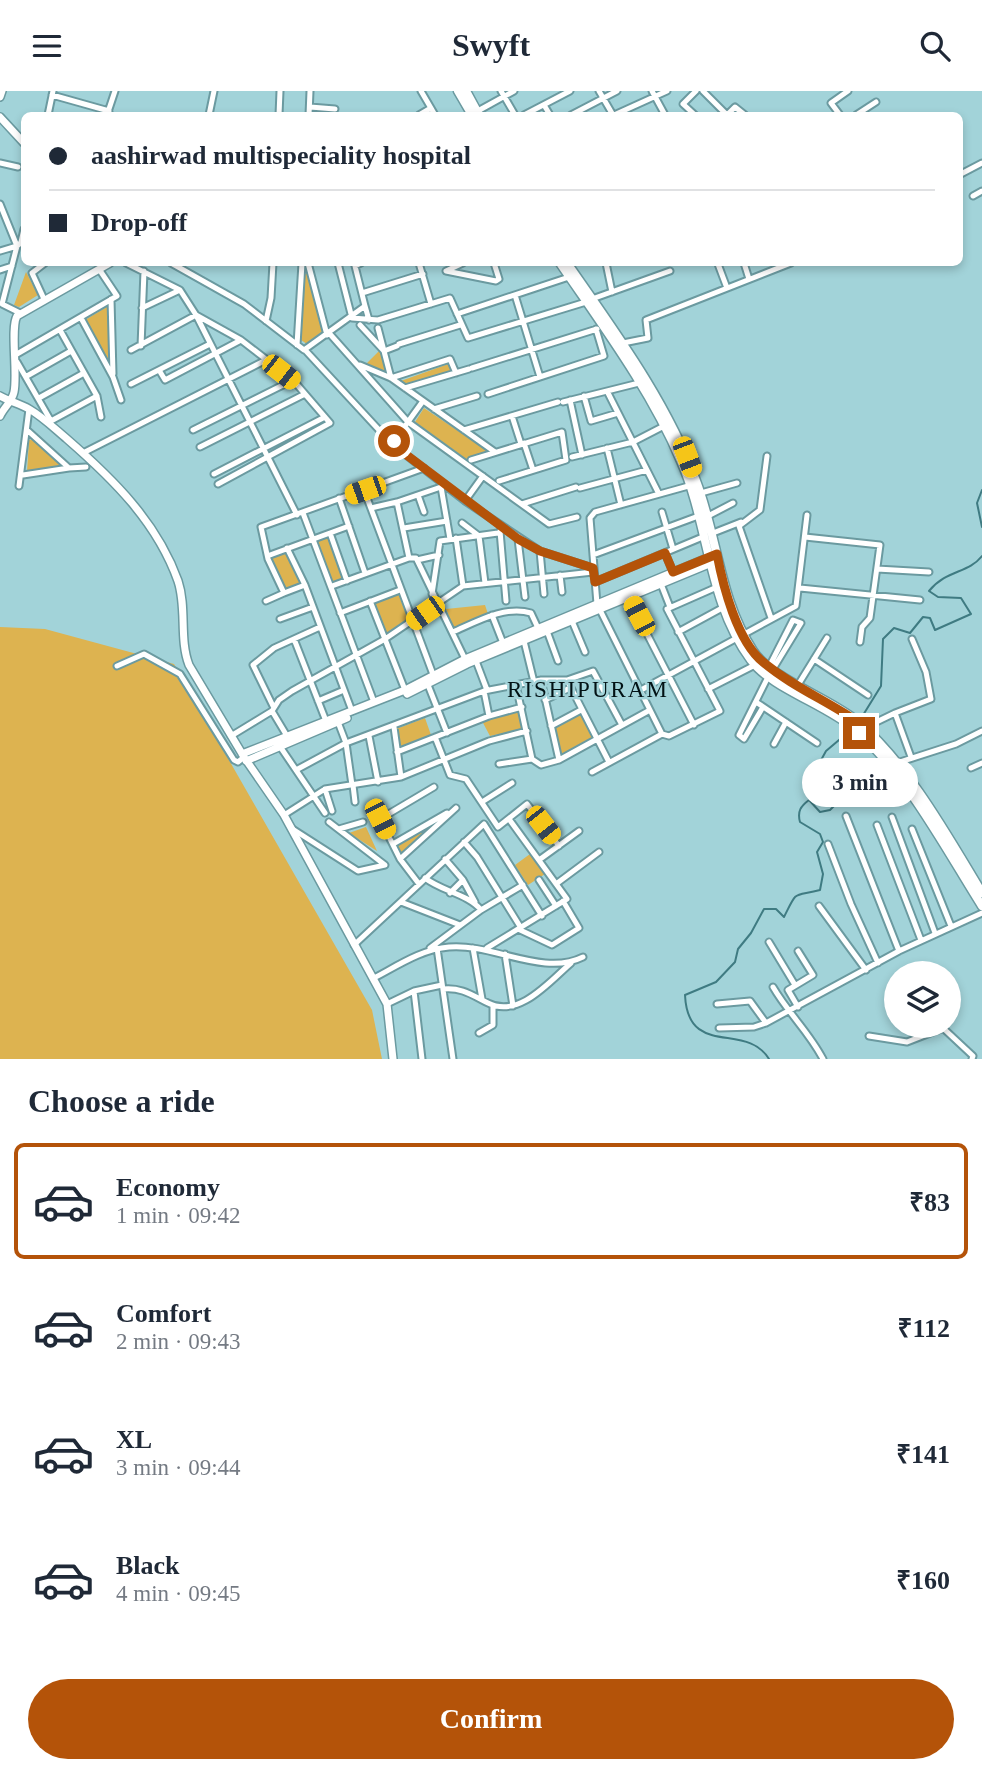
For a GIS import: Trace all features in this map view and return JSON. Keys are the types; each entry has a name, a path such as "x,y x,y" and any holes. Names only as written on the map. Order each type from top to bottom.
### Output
{"main road":[{"path":"458,91 473,112"},
{"path":"466,91 473,112"},
{"path":"562,266 622,343 656,398 694,484 727,602 755,665 797,685 860,729 894,764 931,811 982,894"},
{"path":"569,266 589,300 600,328 639,383 701,493 704,516"},
{"path":"714,558 717,587 724,607 753,651 770,670 846,718"},
{"path":"860,729 907,790 982,906"}],"street":[{"path":"0,97 2,91"},
{"path":"108,112 115,91"},
{"path":"210,112 214,91"},
{"path":"279,112 280,91"},
{"path":"309,112 310,91"},
{"path":"421,91 433,112"},
{"path":"477,112 503,94 514,91"},
{"path":"530,112 570,91"},
{"path":"599,91 611,112"},
{"path":"577,112 617,91"},
{"path":"618,112 653,93 667,91"},
{"path":"692,112 683,104 696,91"},
{"path":"703,91 724,112"},
{"path":"838,112 831,103 848,91"},
{"path":"49,112 52,93 105,112"},
{"path":"653,93 663,112"},
{"path":"503,94 513,112"},
{"path":"861,112 876,102"},
{"path":"544,105 548,112"},
{"path":"310,107 335,109"},
{"path":"425,112 431,109"},
{"path":"0,117 21,140"},
{"path":"0,163 18,167"},
{"path":"963,173 982,163"},
{"path":"973,196 982,191"},
{"path":"0,204 21,243 1,301 20,313"},
{"path":"0,251 21,243"},
{"path":"0,270 12,266"},
{"path":"41,266 32,273 44,299"},
{"path":"1,413 10,402 17,358 13,323 20,313 104,266"},
{"path":"133,266 180,290 196,316 267,457 313,540 374,702"},
{"path":"181,266 244,304 306,351 392,444 500,531 540,551 593,570"},
{"path":"265,321 271,298 273,266"},
{"path":"297,345 302,266"},
{"path":"309,266 328,334 408,422 551,525 578,517"},
{"path":"339,266 352,318"},
{"path":"355,266 369,320"},
{"path":"420,266 432,304"},
{"path":"457,266 446,271 496,281 499,279 496,266"},
{"path":"607,266 612,292"},
{"path":"719,266 727,288"},
{"path":"745,266 750,279"},
{"path":"622,343 648,338 646,320 783,266"},
{"path":"17,358 117,296 99,269"},
{"path":"141,346 144,271"},
{"path":"352,318 378,320 450,298 468,338 670,271"},
{"path":"362,293 423,274"},
{"path":"457,314 569,277"},
{"path":"142,308 180,290"},
{"path":"514,295 540,377"},
{"path":"111,299 113,377"},
{"path":"306,351 365,306"},
{"path":"196,316 242,340 293,380 330,423 218,484"},
{"path":"131,351 196,316"},
{"path":"81,318 113,377 121,400"},
{"path":"359,325 384,351"},
{"path":"384,351 460,325"},
{"path":"378,328 391,379"},
{"path":"405,389 600,328 605,355 488,394"},
{"path":"60,330 97,396 101,417"},
{"path":"159,370 165,380 242,340"},
{"path":"131,384 210,344"},
{"path":"27,376 71,351"},
{"path":"17,358 49,422"},
{"path":"391,379 450,359 456,373"},
{"path":"83,453 266,360"},
{"path":"357,364 391,379 495,452"},
{"path":"39,398 84,373"},
{"path":"193,431 293,380"},
{"path":"464,431 561,402 639,383"},
{"path":"607,391 659,494"},
{"path":"200,447 305,394"},
{"path":"0,396 30,409 49,422 83,453 127,494 164,548 178,582 184,613 187,659 244,757 284,815 374,978 387,1004 393,1059"},
{"path":"49,422 97,396"},
{"path":"434,409 477,396"},
{"path":"584,396 591,421 618,413"},
{"path":"570,400 582,455"},
{"path":"392,444 423,401"},
{"path":"19,486 23,475 30,409"},
{"path":"512,416 533,470"},
{"path":"214,474 325,417"},
{"path":"572,457 633,442 664,426"},
{"path":"27,430 69,468"},
{"path":"471,460 562,432 568,459 499,481"},
{"path":"607,448 621,505"},
{"path":"595,582 741,522 760,510 767,456"},
{"path":"23,475 86,467"},
{"path":"284,593 268,559 270,555 261,527 424,468"},
{"path":"522,504 647,470"},
{"path":"466,501 483,476"},
{"path":"701,493 737,483"},
{"path":"662,734 598,607 593,570 591,515 694,484"},
{"path":"371,508 442,486"},
{"path":"442,486 447,521 463,586"},
{"path":"365,490 433,681 438,710 447,733"},
{"path":"418,495 424,512"},
{"path":"340,499 365,573"},
{"path":"397,502 409,558"},
{"path":"593,555 733,503"},
{"path":"662,512 673,549"},
{"path":"641,690 796,606 807,515"},
{"path":"404,528 447,521"},
{"path":"741,522 739,526 771,618"},
{"path":"462,523 479,536 485,583"},
{"path":"270,555 349,526"},
{"path":"432,595 440,541 500,531"},
{"path":"500,531 506,601"},
{"path":"330,533 347,581"},
{"path":"805,537 880,545 870,618 862,627 860,642"},
{"path":"518,539 525,597"},
{"path":"288,548 305,585 352,711"},
{"path":"540,551 544,594"},
{"path":"665,553 673,572"},
{"path":"332,586 409,558 417,560 439,555"},
{"path":"244,757 338,722 433,681 503,643 661,584 714,558"},
{"path":"466,662 476,661 572,621 673,572 714,558"},
{"path":"417,560 466,662"},
{"path":"877,569 929,572"},
{"path":"231,736 273,709 292,691 385,639 463,586 593,570"},
{"path":"560,575 562,592"},
{"path":"661,584 670,607"},
{"path":"266,601 305,585"},
{"path":"592,772 662,734 669,736 720,711 667,610 717,587"},
{"path":"800,588 920,600"},
{"path":"340,613 400,590"},
{"path":"628,597 694,725"},
{"path":"370,601 405,690"},
{"path":"280,618 313,607"},
{"path":"678,632 724,607"},
{"path":"453,632 492,615 526,611 531,613 538,628"},
{"path":"492,615 503,643"},
{"path":"763,707 744,739 739,735 793,620 802,623 770,670"},
{"path":"572,621 585,652"},
{"path":"287,736 253,665 268,652 320,627"},
{"path":"547,631 558,661"},
{"path":"797,685 827,638"},
{"path":"294,639 326,721"},
{"path":"860,729 931,701 926,672 912,639"},
{"path":"524,641 545,700 559,760"},
{"path":"117,666 144,654 176,670 235,761 287,736 433,681"},
{"path":"814,659 868,695"},
{"path":"476,661 486,691 489,716"},
{"path":"708,689 755,665"},
{"path":"296,770 346,743 486,691 537,681 567,680 592,668 622,725"},
{"path":"567,680 609,762"},
{"path":"516,685 532,759"},
{"path":"545,700 570,688"},
{"path":"318,701 344,690"},
{"path":"756,702 817,743"},
{"path":"397,752 489,716 522,707"},
{"path":"499,764 532,759 541,765 559,760 650,709"},
{"path":"551,726 581,710"},
{"path":"895,713 911,757"},
{"path":"338,722 346,743 355,802"},
{"path":"774,744 786,722"},
{"path":"394,727 401,777"},
{"path":"284,815 325,789 401,777 489,741 527,731"},
{"path":"894,764 956,744 980,732 982,741"},
{"path":"369,736 378,782"},
{"path":"435,737 452,777 464,777 498,827 527,804 559,846"},
{"path":"279,745 328,812 325,789"},
{"path":"971,768 982,763"},
{"path":"482,802 512,783"},
{"path":"419,884 400,859 380,819 434,787"},
{"path":"393,844 456,808 400,859"},
{"path":"846,815 899,951"},
{"path":"892,817 935,933"},
{"path":"354,945 492,818"},
{"path":"487,948 567,899 509,819"},
{"path":"291,828 358,871 385,865 329,822"},
{"path":"339,829 363,822"},
{"path":"484,824 542,916"},
{"path":"877,825 921,940"},
{"path":"912,828 951,926"},
{"path":"539,860 579,831"},
{"path":"464,842 502,897 519,929 552,944 579,928 563,901"},
{"path":"828,844 878,963"},
{"path":"556,884 599,852"},
{"path":"445,859 463,880 481,910"},
{"path":"425,878 450,893 475,902"},
{"path":"450,893 463,880"},
{"path":"539,880 556,906"},
{"path":"425,952 481,910 523,885"},
{"path":"401,902 460,925"},
{"path":"819,906 866,970"},
{"path":"719,1028 766,1023 899,951 982,913"},
{"path":"769,941 795,985"},
{"path":"374,978 437,948 487,948 557,964 573,962"},
{"path":"437,948 453,1059"},
{"path":"473,948 482,999"},
{"path":"798,951 813,975 788,990 798,1007"},
{"path":"505,954 513,1006"},
{"path":"387,1004 414,991 442,987 455,988 493,1005 513,1006 529,999 573,962 583,957"},
{"path":"773,987 788,1012 811,1036 823,1059"},
{"path":"414,991 422,1059"},
{"path":"717,1004 750,1002 766,1023"},
{"path":"479,1033 493,1025 493,1005"},
{"path":"869,1036 907,1042 943,1028 973,1056 972,1059"}],"shaded area":[{"path":"26,272 38,295 19,307 14,305"},
{"path":"309,273 325,329 307,344 301,340 304,274"},
{"path":"110,305 109,362 85,320"},
{"path":"379,351 385,357 389,376 376,367 364,366"},
{"path":"451,363 454,375 408,390 398,382"},
{"path":"424,408 488,451 487,453 466,459 415,422"},
{"path":"34,439 63,465 62,467 27,472 29,440"},
{"path":"328,538 344,578 333,582 317,541"},
{"path":"287,551 302,583 284,589 270,558"},
{"path":"398,593 409,621 386,635 374,603"},
{"path":"485,605 488,614 454,629 446,609"},
{"path":"0,627 45,629 174,664 372,1010 382,1059 0,1059"},
{"path":"519,710 523,729 490,736 482,721"},
{"path":"581,714 593,737 560,755 554,729"},
{"path":"425,718 431,735 400,748 396,729"},
{"path":"431,824 434,828 402,856 396,845"},
{"path":"366,827 377,851 349,833"},
{"path":"530,854 545,874 528,885 515,865"}],"waterway":[{"path":"982,490 977,503 982,527"},
{"path":"860,720 881,686 883,639 894,628 910,633 923,617 930,618 935,630 971,614 961,598 938,597 929,591 943,579 970,566 982,556"},
{"path":"769,1059 759,1048 747,1042 720,1037 696,1027 689,1015 685,995 716,982 735,962 738,949 751,933 764,909 776,909 784,917 797,896 820,890 823,874 817,852 823,842 820,834 800,822 799,812 809,800 820,812 830,810 838,802 816,785 814,773 826,751 852,729"}],"district":[{"name":"RISHIPURAM","path":"588,689"}],"route":[{"path":"394,441 392,444 502,529 540,551 593,568 595,582 665,553 673,572 717,554 727,602 753,651 763,663 855,720 864,728 859,733"}]}
